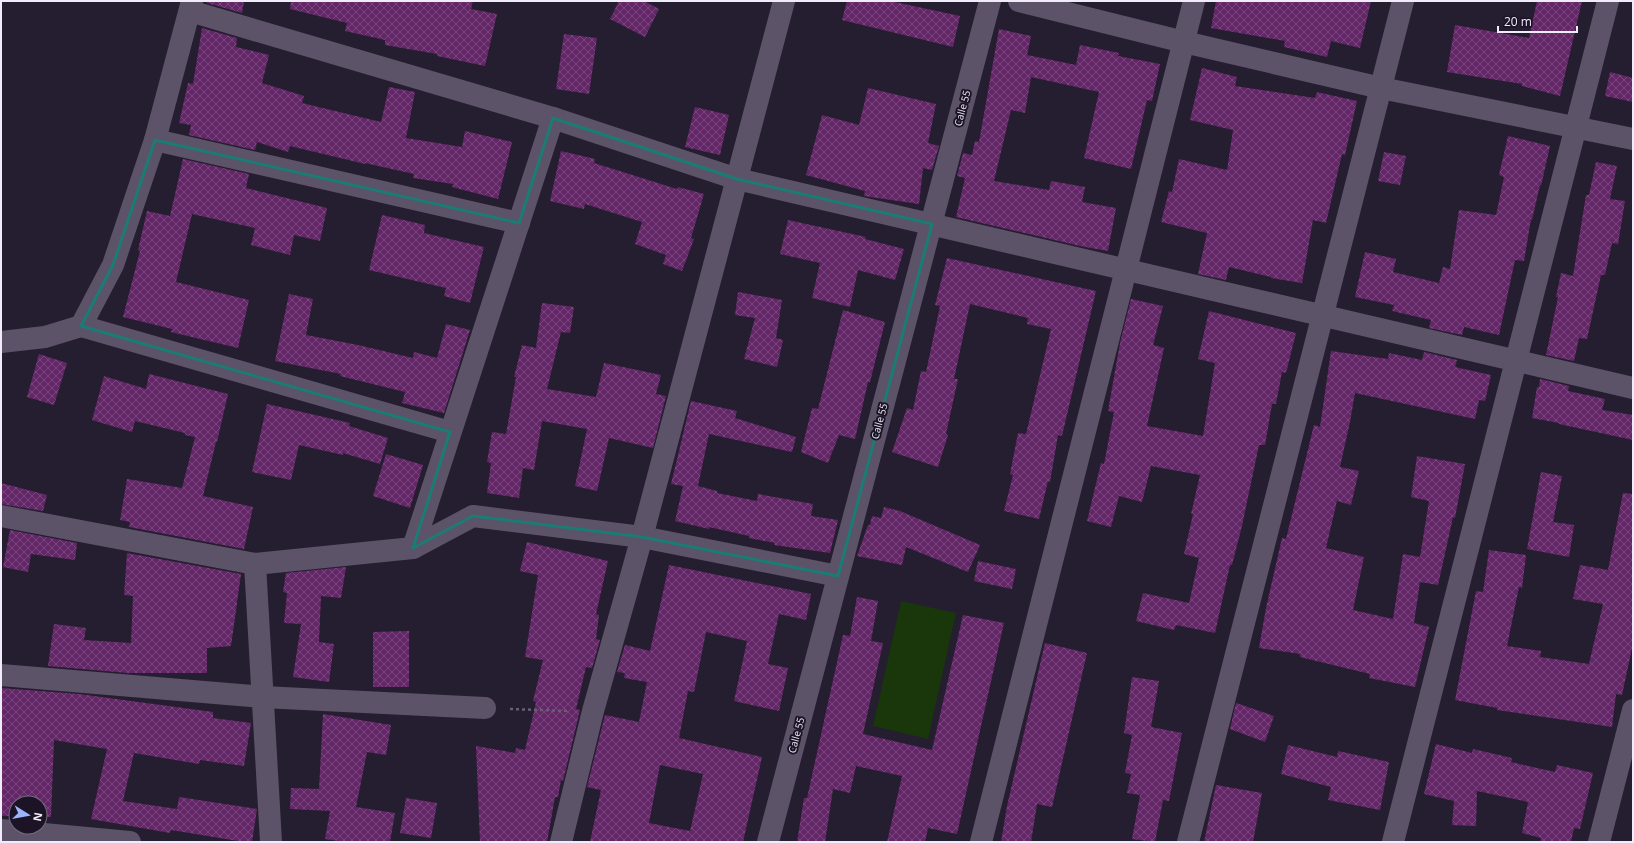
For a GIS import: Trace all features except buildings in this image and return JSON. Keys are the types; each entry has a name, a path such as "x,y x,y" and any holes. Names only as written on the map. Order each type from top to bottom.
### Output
{"street":[{"path":"561,842 593,711 642,537 784,1"},
{"name":"Calle 55","path":"768,842 990,1"},
{"path":"1019,1 1184,42 1381,88 1633,139"},
{"path":"981,842 1194,1"},
{"path":"1188,842 1404,1"},
{"path":"1393,842 1608,1"},
{"path":"81,326 114,265 155,140 191,6 553,118 737,179 1633,388"},
{"path":"413,548 553,118"},
{"path":"155,140 519,223"},
{"path":"1,342 45,337 81,326 450,432"},
{"path":"1,516 255,564 413,548 474,516 642,537 838,576"},
{"path":"255,564 271,842"},
{"path":"1,676 263,697 485,708"},
{"path":"1599,842 1633,710"},
{"path":"1,830 130,842"}],"path":[{"path":"485,708 593,711"}],"highlighted area":[{"path":"553,118 737,179 932,224 838,576 642,537 473,516 413,548 450,432 81,326 113,265 155,140 519,223"}],"green space":[{"path":"901,601 956,613 928,739 873,726"}]}
